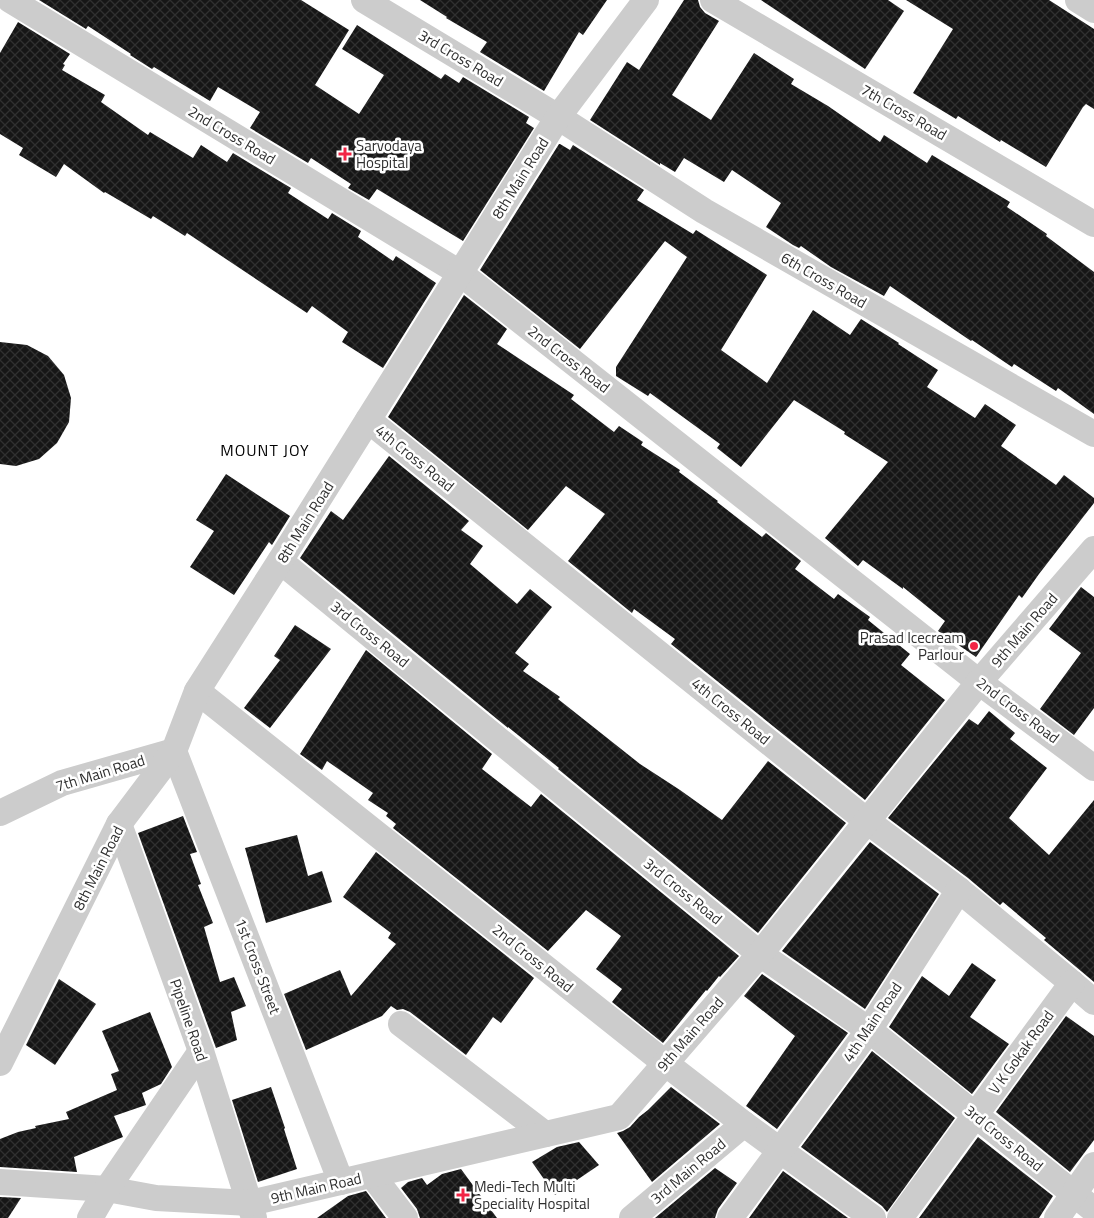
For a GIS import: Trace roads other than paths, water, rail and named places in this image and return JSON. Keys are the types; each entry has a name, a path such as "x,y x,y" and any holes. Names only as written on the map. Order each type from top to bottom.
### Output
{"street":[{"name":"2nd Cross Road","path":"10,0 460,273 979,682 1094,768"},
{"name":"3rd Cross Road","path":"364,0 558,117"},
{"name":"8th Main Road","path":"0,1063 119,824 174,751 197,691 558,117 646,0"},
{"name":"7th Cross Road","path":"713,0 1094,224"},
{"path":"1078,0 1094,10"},
{"name":"6th Cross Road","path":"558,117 704,211 1094,434"},
{"name":"4th Cross Road","path":"368,420 867,821 959,890 1094,1002"},
{"name":"9th Main Road","path":"0,1182 107,1189 156,1198 252,1210 341,1182 618,1117 760,954 979,682 1091,557"},
{"name":"3rd Cross Road","path":"280,561 760,954 868,1030 1094,1210"},
{"name":"2nd Cross Road","path":"197,691 665,1064 874,1218"},
{"name":"7th Main Road","path":"0,813 62,782 174,751"},
{"name":"1st Cross Street","path":"174,751 341,1182"},
{"name":"Pipeline Road","path":"119,824 201,1051 252,1210"},
{"name":"4th Main Road","path":"730,1218 868,1030 959,890"},
{"name":"V K Gokak Road","path":"900,1218 1072,983"},
{"path":"401,1024 545,1134"},
{"path":"90,1218 107,1189 201,1051"},
{"name":"3rd Main Road","path":"632,1218 744,1124"},
{"path":"1057,1218 1094,1165"},
{"path":"372,1175 404,1218"}],"place":[{"name":"Sarvodaya Hospital","path":"345,154"},
{"name":"Prasad Icecream Parlour","path":"974,646"},
{"name":"Medi-Tech Multi Speciality Hospital","path":"463,1195"}],"district":[{"name":"MOUNT JOY","path":"265,450"}]}
